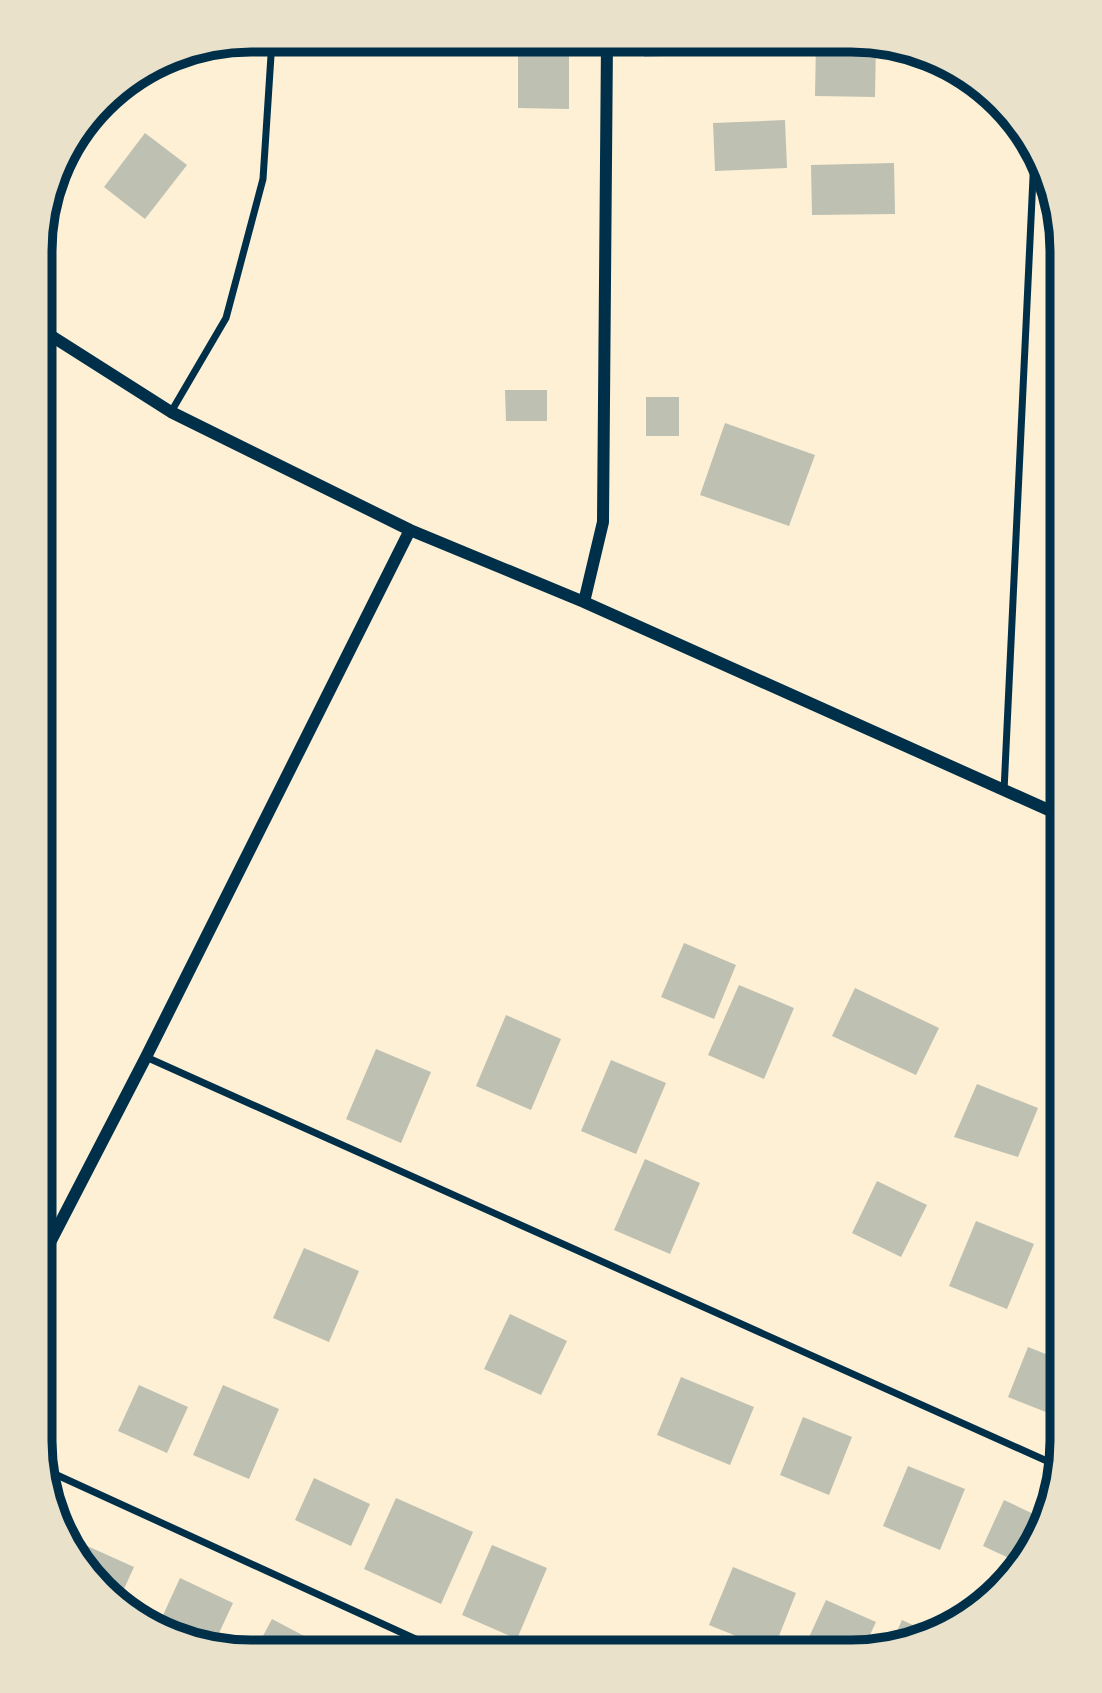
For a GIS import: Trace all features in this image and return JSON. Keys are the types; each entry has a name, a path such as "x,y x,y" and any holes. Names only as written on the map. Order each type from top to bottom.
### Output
{"street":[{"path":"171,412 226,318 263,179 271,52"},
{"path":"584,602 603,522 607,52"},
{"path":"1004,792 1033,174"},
{"path":"52,336 171,412 410,530 584,602 1050,811"},
{"path":"52,1239 410,530"},
{"path":"146,1057 1048,1462"},
{"path":"55,1474 418,1640"}],"building":[{"path":"518,52 569,52 569,109 518,108"},
{"path":"644,52 729,53 644,57"},
{"path":"816,52 876,54 875,97 815,96"},
{"path":"785,120 787,168 715,171 713,123"},
{"path":"145,133 187,165 145,219 104,187"},
{"path":"894,163 895,214 812,215 811,165"},
{"path":"505,390 547,390 547,421 506,421"},
{"path":"646,397 679,397 679,436 646,436"},
{"path":"725,423 815,455 789,526 700,495"},
{"path":"684,943 736,965 714,1019 661,997"},
{"path":"739,985 794,1008 764,1079 708,1055"},
{"path":"855,988 939,1028 916,1075 832,1036"},
{"path":"506,1015 561,1039 531,1110 476,1086"},
{"path":"376,1049 431,1072 401,1143 346,1119"},
{"path":"611,1060 666,1083 636,1154 581,1131"},
{"path":"977,1084 1038,1108 1018,1157 954,1137"},
{"path":"645,1159 700,1183 670,1254 614,1230"},
{"path":"877,1181 927,1205 901,1257 852,1233"},
{"path":"976,1221 1034,1244 1007,1309 949,1286"},
{"path":"304,1248 359,1271 329,1342 273,1318"},
{"path":"510,1314 567,1341 541,1395 484,1369"},
{"path":"1028,1347 1049,1355 1049,1413 1008,1397"},
{"path":"681,1377 754,1407 730,1465 657,1435"},
{"path":"139,1385 188,1407 167,1453 118,1431"},
{"path":"223,1385 279,1409 249,1479 193,1455"},
{"path":"803,1417 852,1437 829,1495 780,1475"},
{"path":"908,1466 965,1489 940,1550 883,1526"},
{"path":"314,1478 370,1504 351,1546 295,1520"},
{"path":"396,1498 473,1532 441,1604 364,1569"},
{"path":"1004,1500 1035,1515 1011,1559 983,1546"},
{"path":"85,1545 134,1567 123,1592 111,1582 84,1548"},
{"path":"492,1545 547,1568 517,1639 462,1615"},
{"path":"733,1567 796,1593 777,1640 746,1640 709,1625"},
{"path":"180,1578 233,1603 217,1637 200,1634 162,1618"},
{"path":"826,1600 876,1622 868,1639 808,1640"},
{"path":"272,1619 312,1640 261,1640"},
{"path":"902,1620 919,1628 914,1630 895,1635"}]}
